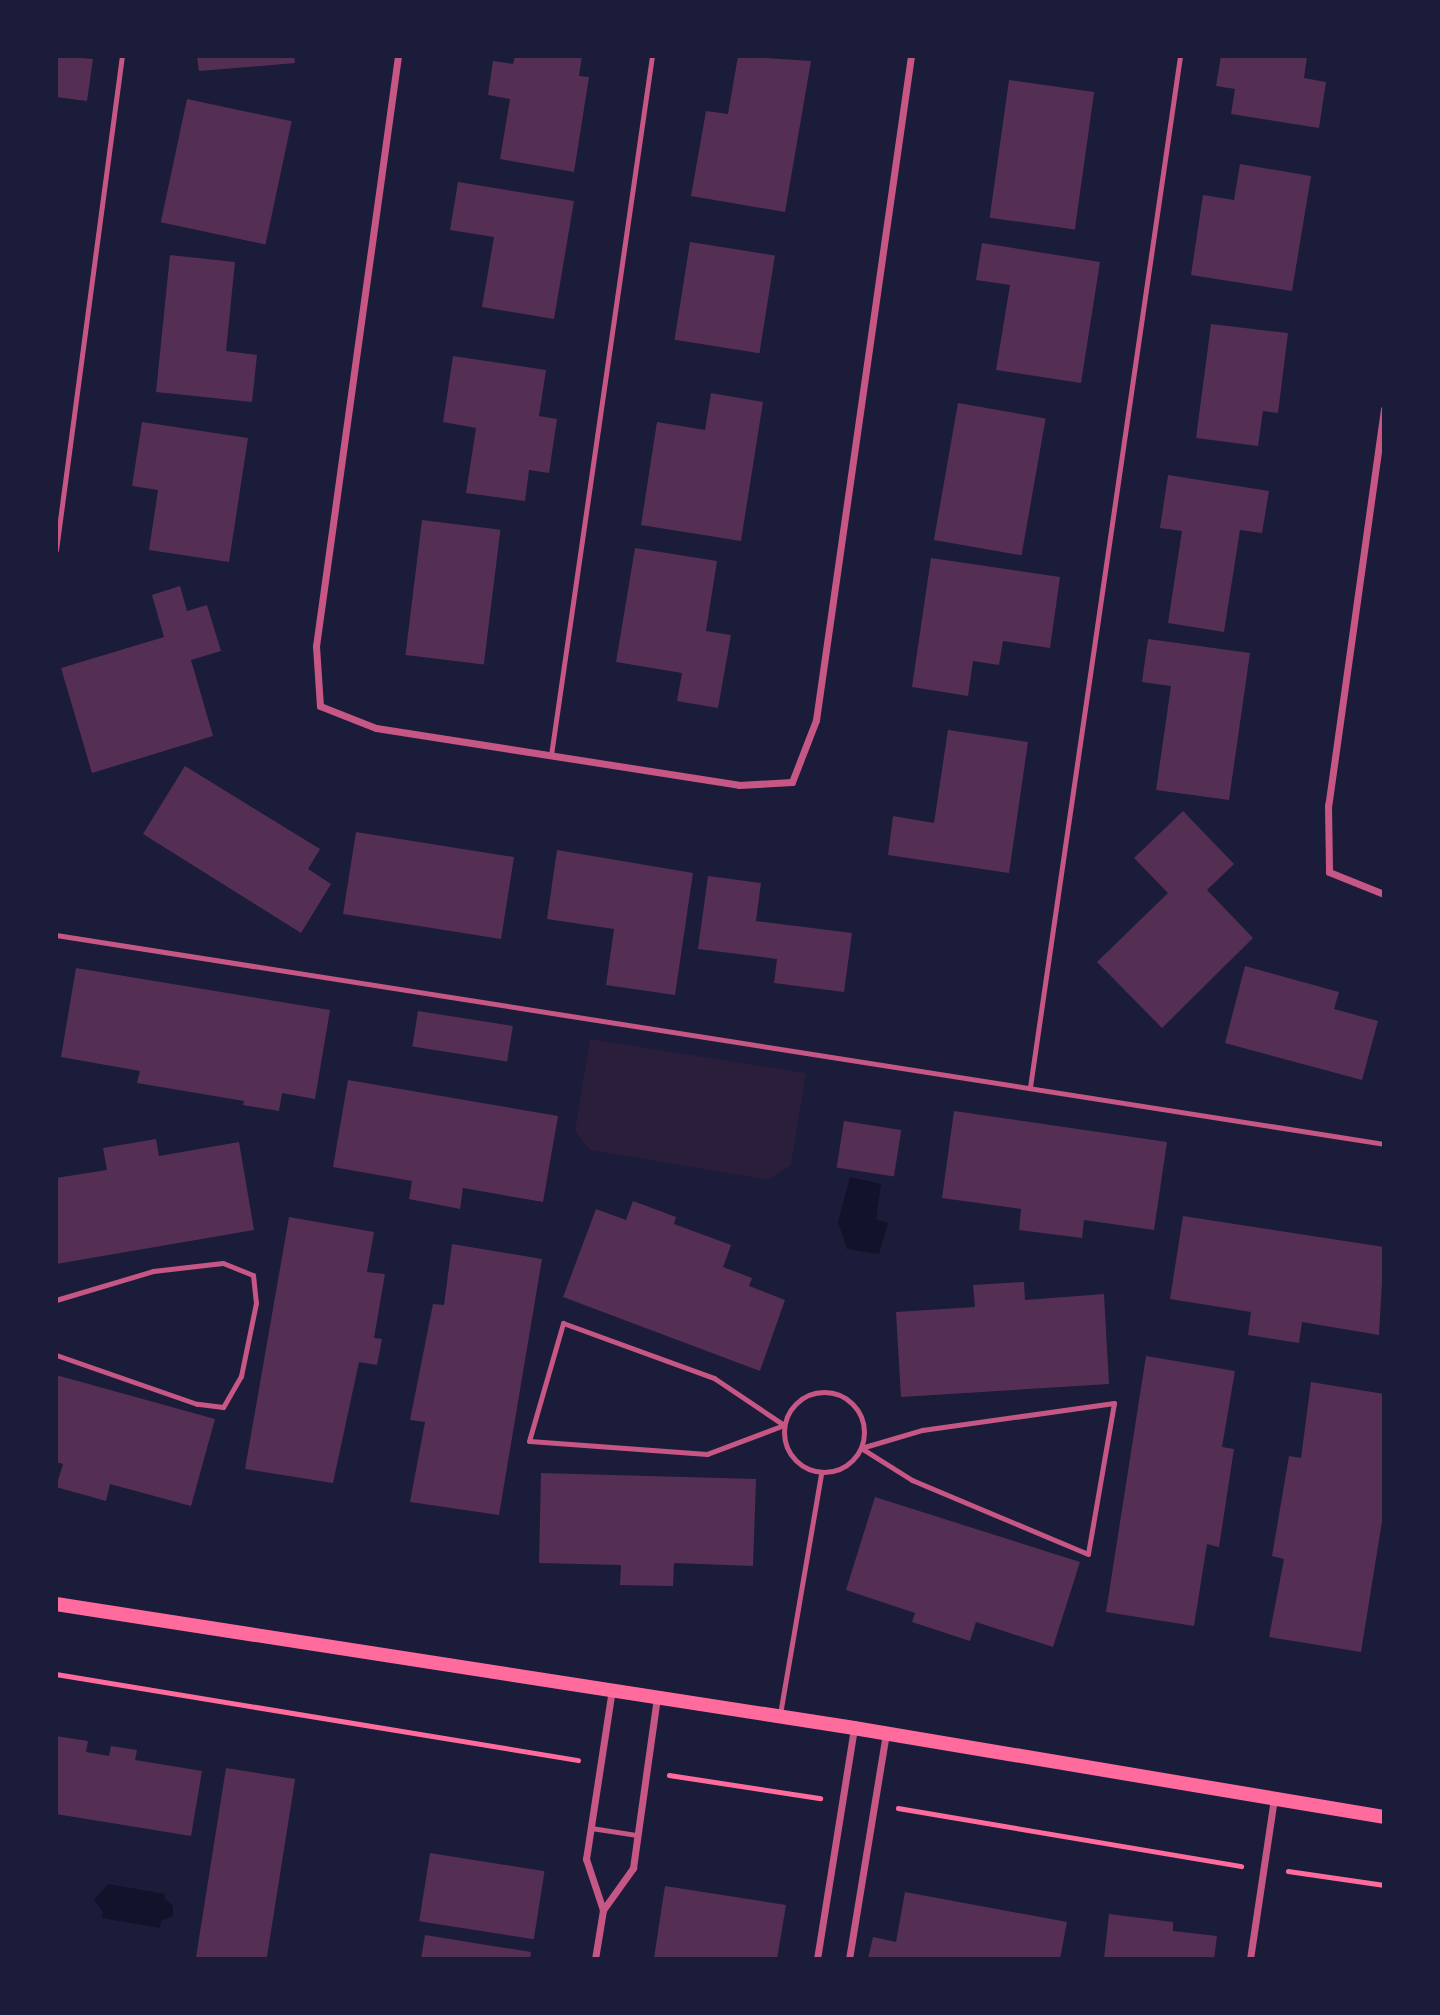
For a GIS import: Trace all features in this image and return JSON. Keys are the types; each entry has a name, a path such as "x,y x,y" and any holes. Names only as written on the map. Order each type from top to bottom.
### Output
{"main road":[{"path":"56,1604 854,1728 1384,1817"}],"street":[{"path":"398,56 316,646 320,706 376,728 739,785 792,782 816,720 911,56"},
{"path":"1384,409 1328,805 1329,872 1384,894"},
{"path":"603,1910 586,1859 612,1690"},
{"path":"595,1959 603,1910 633,1868 657,1697"},
{"path":"817,1959 854,1728"},
{"path":"849,1959 886,1734"},
{"path":"1250,1959 1274,1799"}],"lane":[{"path":"56,550 122,56"},
{"path":"551,755 652,56"},
{"path":"1030,1087 1180,56"},
{"path":"56,935 1384,1144"},
{"path":"56,1300 153,1271 223,1263 254,1275 256,1303 241,1376 223,1408 197,1404 56,1354"},
{"path":"563,1323 714,1378 784,1425 707,1454 529,1441 563,1323"},
{"path":"816,1391 841,1395 859,1412 864,1436 861,1448 844,1467 821,1472 792,1457 784,1425 794,1403 816,1391"},
{"path":"1114,1403 1088,1554 912,1480 861,1448 922,1430 1114,1403"},
{"path":"779,1717 821,1472"},
{"path":"591,1828 637,1835"}],"path":[{"path":"56,1674 601,1763"},
{"path":"646,1771 842,1801"},
{"path":"874,1806 1206,1863 1264,1868 1384,1885"}],"shaded area":[{"path":"590,1039 806,1073 791,1165 768,1180 590,1150 575,1131"},
{"path":"850,1177 881,1184 876,1219 888,1223 879,1254 847,1249 838,1222"},
{"path":"108,1884 165,1894 165,1899 173,1906 173,1916 161,1921 160,1928 102,1918 103,1912 94,1900"}],"building":[{"path":"56,56 93,59 87,101 56,97"},
{"path":"197,56 294,56 295,63 199,71"},
{"path":"515,56 582,56 579,76 589,77 574,172 500,159 510,99 488,95 493,61 513,64"},
{"path":"738,56 811,61 785,212 691,196 706,111 728,114"},
{"path":"1221,56 1307,56 1304,78 1326,82 1319,128 1231,114 1235,89 1216,86"},
{"path":"1009,80 1094,92 1075,230 990,218"},
{"path":"187,99 292,121 265,244 161,222"},
{"path":"1240,164 1311,176 1292,291 1191,275 1203,195 1234,200"},
{"path":"458,182 574,201 554,319 482,307 494,237 450,230"},
{"path":"690,242 775,255 759,353 675,340"},
{"path":"982,243 1100,262 1081,383 996,370 1010,285 976,280"},
{"path":"170,255 235,262 226,351 257,355 252,402 156,392"},
{"path":"1211,324 1288,333 1278,413 1263,411 1258,446 1196,438"},
{"path":"453,356 546,370 539,416 557,419 549,473 529,470 525,501 466,493 476,428 443,422"},
{"path":"711,393 763,402 741,541 641,525 657,422 705,430"},
{"path":"958,403 1046,418 1022,555 934,540"},
{"path":"142,422 248,438 229,562 149,550 158,490 132,486"},
{"path":"1168,475 1269,491 1262,533 1240,530 1224,632 1168,623 1182,531 1160,528"},
{"path":"422,520 500,530 484,665 405,655"},
{"path":"635,548 717,561 706,631 731,635 718,708 677,701 682,673 616,662"},
{"path":"931,558 1060,577 1050,648 1003,641 999,665 973,661 968,696 912,687"},
{"path":"180,586 187,611 207,605 221,651 191,660 213,736 92,773 61,668 164,637 152,595"},
{"path":"1148,639 1250,653 1229,800 1156,790 1171,686 1142,682"},
{"path":"948,730 1028,742 1009,873 888,855 893,816 934,823"},
{"path":"185,766 320,849 308,869 331,884 301,933 143,834"},
{"path":"1183,811 1234,864 1207,890 1253,938 1162,1028 1097,962 1168,893 1134,858"},
{"path":"356,832 514,857 501,939 343,914"},
{"path":"557,850 693,873 675,995 606,985 614,929 547,919"},
{"path":"708,876 761,883 756,921 852,933 844,992 774,983 777,959 698,949"},
{"path":"1245,966 1339,992 1334,1009 1378,1021 1362,1080 1225,1043"},
{"path":"76,968 330,1010 315,1099 282,1093 279,1111 243,1105 244,1101 137,1083 140,1071 61,1057"},
{"path":"418,1011 513,1026 507,1062 412,1047"},
{"path":"348,1080 558,1116 543,1202 463,1188 460,1209 409,1199 412,1181 333,1167"},
{"path":"954,1111 1167,1142 1154,1230 1084,1220 1082,1238 1019,1230 1021,1209 942,1198"},
{"path":"844,1121 901,1130 894,1176 837,1167"},
{"path":"156,1139 159,1156 239,1142 254,1230 56,1264 56,1178 107,1170 103,1148"},
{"path":"633,1201 676,1217 674,1224 731,1245 723,1267 752,1278 749,1286 785,1300 760,1371 563,1297 596,1209 626,1220"},
{"path":"1183,1216 1384,1247 1379,1335 1302,1322 1299,1343 1248,1335 1251,1312 1170,1299"},
{"path":"289,1217 374,1232 367,1272 385,1274 374,1338 382,1339 377,1365 359,1362 333,1483 245,1469"},
{"path":"452,1244 542,1259 499,1515 410,1502 425,1422 410,1420 433,1304 444,1305"},
{"path":"1024,1282 1025,1300 1104,1294 1109,1384 901,1397 896,1312 975,1307 973,1285"},
{"path":"1146,1356 1235,1371 1222,1447 1234,1449 1219,1547 1207,1544 1194,1626 1106,1612"},
{"path":"56,1375 215,1419 191,1506 110,1484 106,1501 56,1487 63,1464 56,1462"},
{"path":"1311,1382 1384,1394 1384,1509 1361,1652 1269,1637 1284,1559 1272,1556 1289,1456 1301,1458"},
{"path":"541,1473 756,1479 753,1566 674,1563 673,1586 620,1585 621,1565 539,1563"},
{"path":"875,1497 1080,1562 1053,1647 976,1622 970,1641 912,1622 915,1613 846,1590"},
{"path":"56,1736 88,1741 86,1752 109,1756 111,1746 137,1750 135,1760 202,1771 191,1836 56,1814"},
{"path":"226,1768 295,1779 267,1959 196,1959"},
{"path":"430,1853 545,1871 534,1939 419,1921"},
{"path":"665,1886 786,1905 777,1959 654,1958"},
{"path":"905,1892 1067,1922 1060,1959 868,1959 873,1937 896,1942"},
{"path":"1109,1914 1173,1922 1173,1931 1217,1936 1214,1959 1104,1959"},
{"path":"425,1935 531,1952 530,1959 421,1959"}]}
